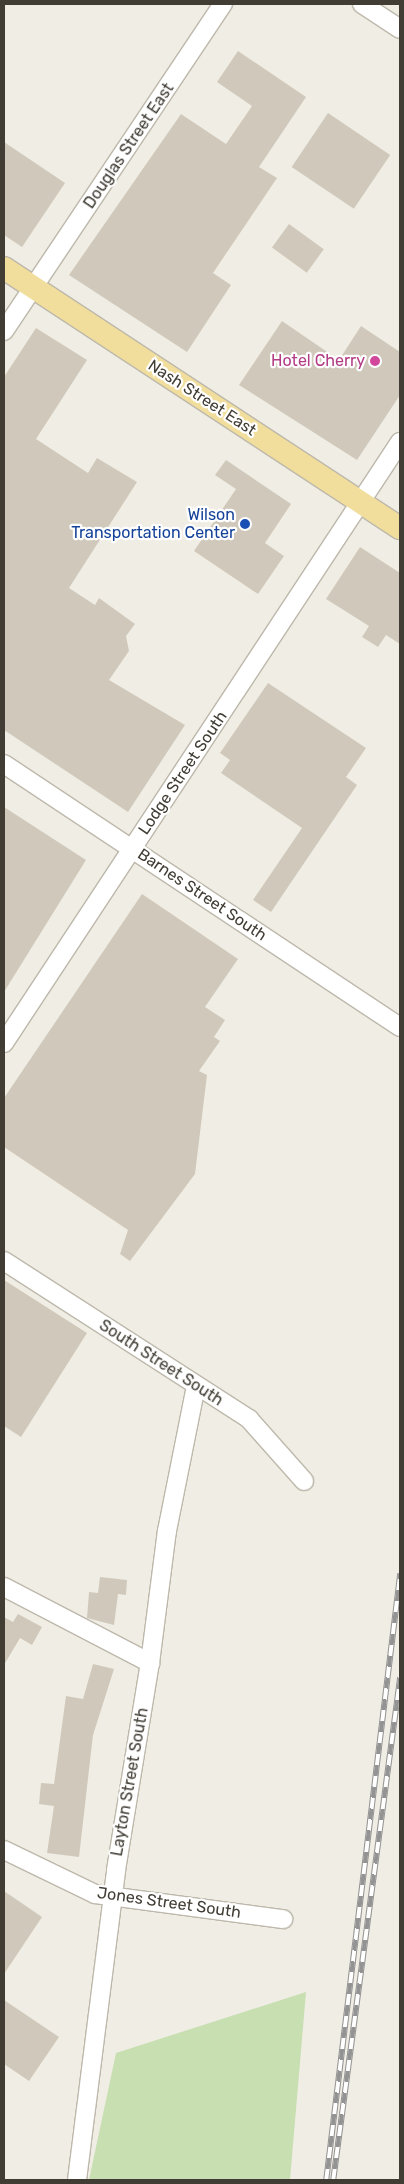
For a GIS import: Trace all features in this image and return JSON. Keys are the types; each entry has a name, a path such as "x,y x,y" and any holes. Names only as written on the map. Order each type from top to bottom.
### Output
{"main road":[{"name":"Nash Street East","path":"4,268 400,528"}],"street":[{"name":"Douglas Street East","path":"4,331 223,4"},
{"path":"362,4 400,29"},
{"name":"Lodge Street South","path":"4,1043 362,503 400,442"},
{"name":"Barnes Street South","path":"4,764 400,1027"},
{"name":"South Street South","path":"4,1261 196,1386 249,1418 304,1480"},
{"name":"Layton Street South","path":"77,2180 115,1897 116,1870 150,1663 167,1531 196,1386"},
{"path":"4,1586 150,1663"},
{"name":"Jones Street South","path":"4,1850 71,1884 115,1897 283,1919"}],"green space":[{"path":"306,1992 290,2180 89,2180 116,2053"}],"building":[{"path":"238,51 306,97 259,167 277,178 213,273 231,285 187,352 69,275 181,114 226,144 252,106 217,82"},
{"path":"328,113 390,155 354,209 292,167"},
{"path":"4,142 65,183 22,247 4,235"},
{"path":"289,224 324,249 307,273 272,247"},
{"path":"282,321 339,360 361,326 400,352 400,395 357,460 239,385"},
{"path":"36,328 87,360 36,439 88,473 97,458 137,482 69,588 95,605 99,598 135,624 126,636 129,651 109,680 185,725 128,812 4,730 4,377"},
{"name":"Wilson Transportation Center","path":"226,460 291,504 265,543 284,556 258,594 194,551 236,489 215,475"},
{"path":"360,547 400,573 400,644 386,635 378,647 362,637 369,626 326,599"},
{"path":"268,683 366,748 346,777 357,785 271,912 253,900 302,828 221,773 230,760 220,753"},
{"path":"4,807 86,860 4,992"},
{"path":"142,894 238,959 205,1007 225,1020 214,1037 220,1041 199,1071 207,1075 195,1174 130,1261 120,1254 128,1230 4,1147 4,1098"},
{"path":"4,1280 87,1333 21,1437 4,1426"},
{"path":"100,1577 127,1580 126,1595 118,1594 114,1625 87,1618 89,1592 98,1593"},
{"path":"18,1614 42,1627 32,1645 20,1638 4,1665 4,1617 13,1622"},
{"path":"93,1664 114,1669 93,1735 79,1857 47,1853 54,1806 39,1804 41,1783 54,1784 66,1696 83,1699"},
{"path":"4,1891 42,1917 4,1974"},
{"path":"4,2000 59,2037 29,2081 4,2064"}],"railway":[{"path":"326,2180 400,1574"},
{"path":"333,2180 400,1677"}],"place":[{"name":"Hotel Cherry","path":"375,361"},
{"name":"Wilson Transportation Center","path":"245,524"}]}
